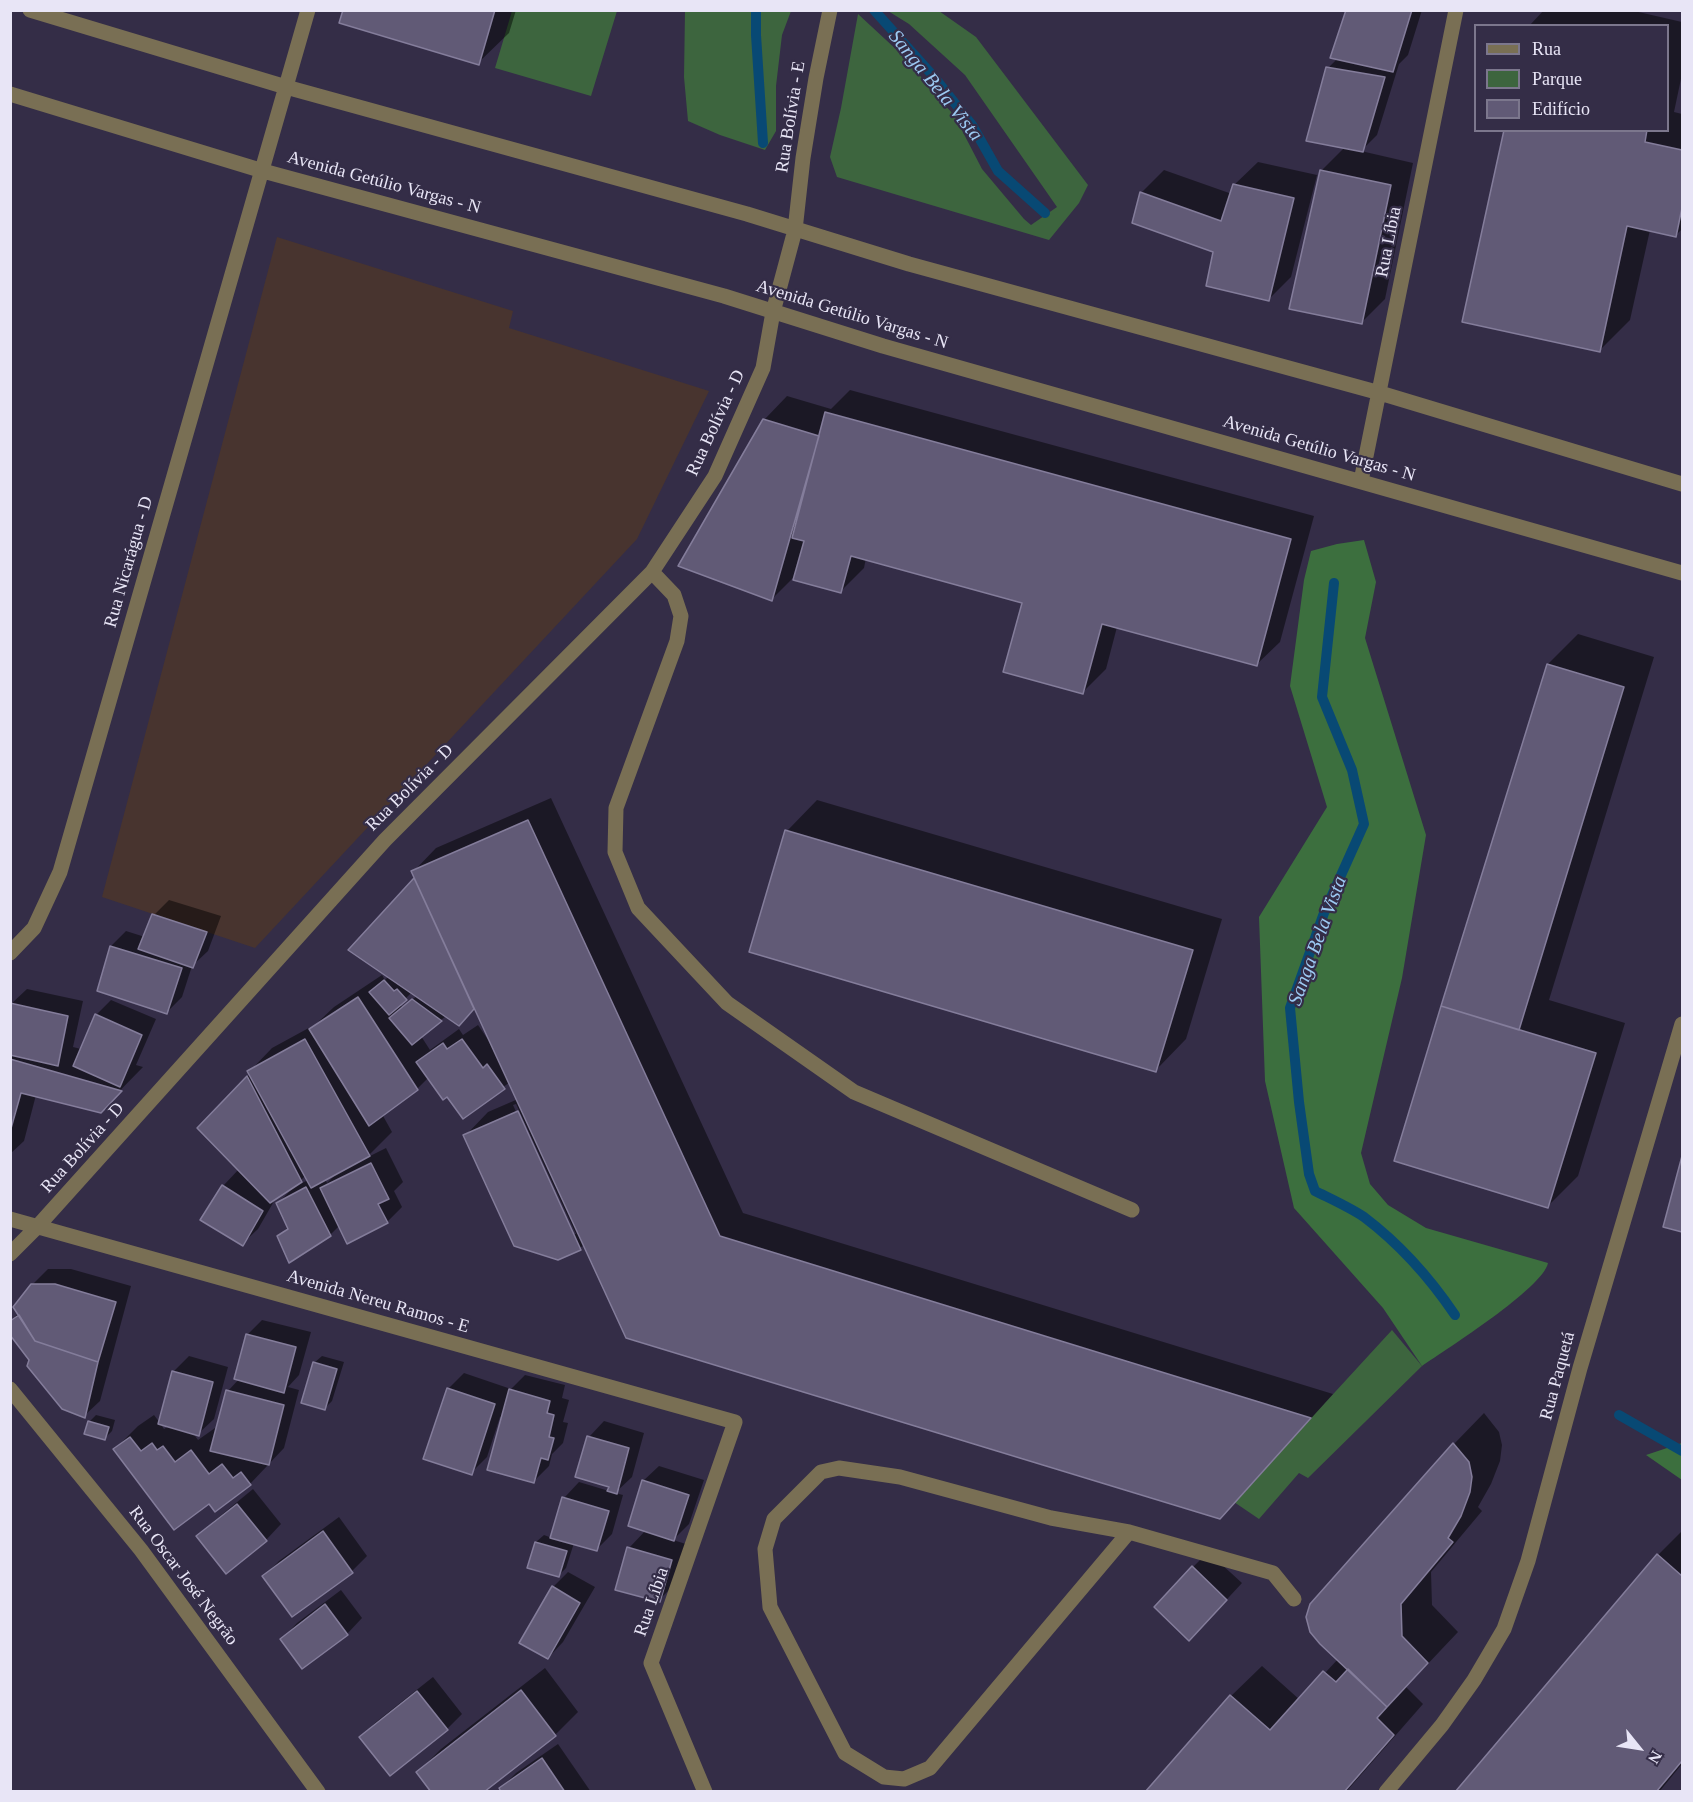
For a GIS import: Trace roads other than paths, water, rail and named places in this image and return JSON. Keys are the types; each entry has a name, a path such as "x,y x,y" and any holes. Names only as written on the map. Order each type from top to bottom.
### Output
{"street":[{"path":"30,10 286,87 712,204 909,264 1380,393 1683,484"},
{"name":"Rua Nicarágua - D","path":"10,953 34,928 60,872 308,10"},
{"name":"Rua Bolívia - E","path":"773,312 795,230 813,101 830,10"},
{"name":"Rua Líbia","path":"1361,482 1456,10"},
{"name":"Avenida Getúlio Vargas - N","path":"10,94 263,171 683,285 883,346 1683,573"},
{"name":"Rua Bolívia - D","path":"10,1254 37,1227 385,840 652,572 715,476 763,368 773,312"},
{"path":"652,572 674,595 681,616 677,641 616,808 615,852 638,908 727,1003 854,1092 1132,1210"},
{"name":"Rua Paquetá","path":"1386,1791 1442,1725 1474,1680 1504,1629 1528,1561 1583,1358 1683,1024"},
{"name":"Avenida Nereu Ramos - E","path":"10,1219 735,1422"},
{"name":"Rua Oscar José Negrão","path":"10,1389 141,1550 318,1791"},
{"name":"Rua Líbia","path":"705,1791 651,1663 735,1422"},
{"path":"1129,1532 930,1768 904,1779 884,1777 845,1753 770,1607 765,1549 774,1519 821,1472 838,1468 900,1477 1051,1518 1129,1532 1273,1574 1294,1599"}],"waterway":[{"path":"756,10 763,143"},
{"name":"Sanga Bela Vista","path":"874,10 935,78 972,125 998,171 1045,213"},
{"name":"Sanga Bela Vista","path":"1334,583 1322,697 1352,770 1364,824 1324,913 1290,1008 1309,1174 1315,1191 1364,1217 1402,1251 1425,1275 1455,1315"},
{"name":"Sanga Bela Vista","path":"1619,1415 1682,1451"}]}
